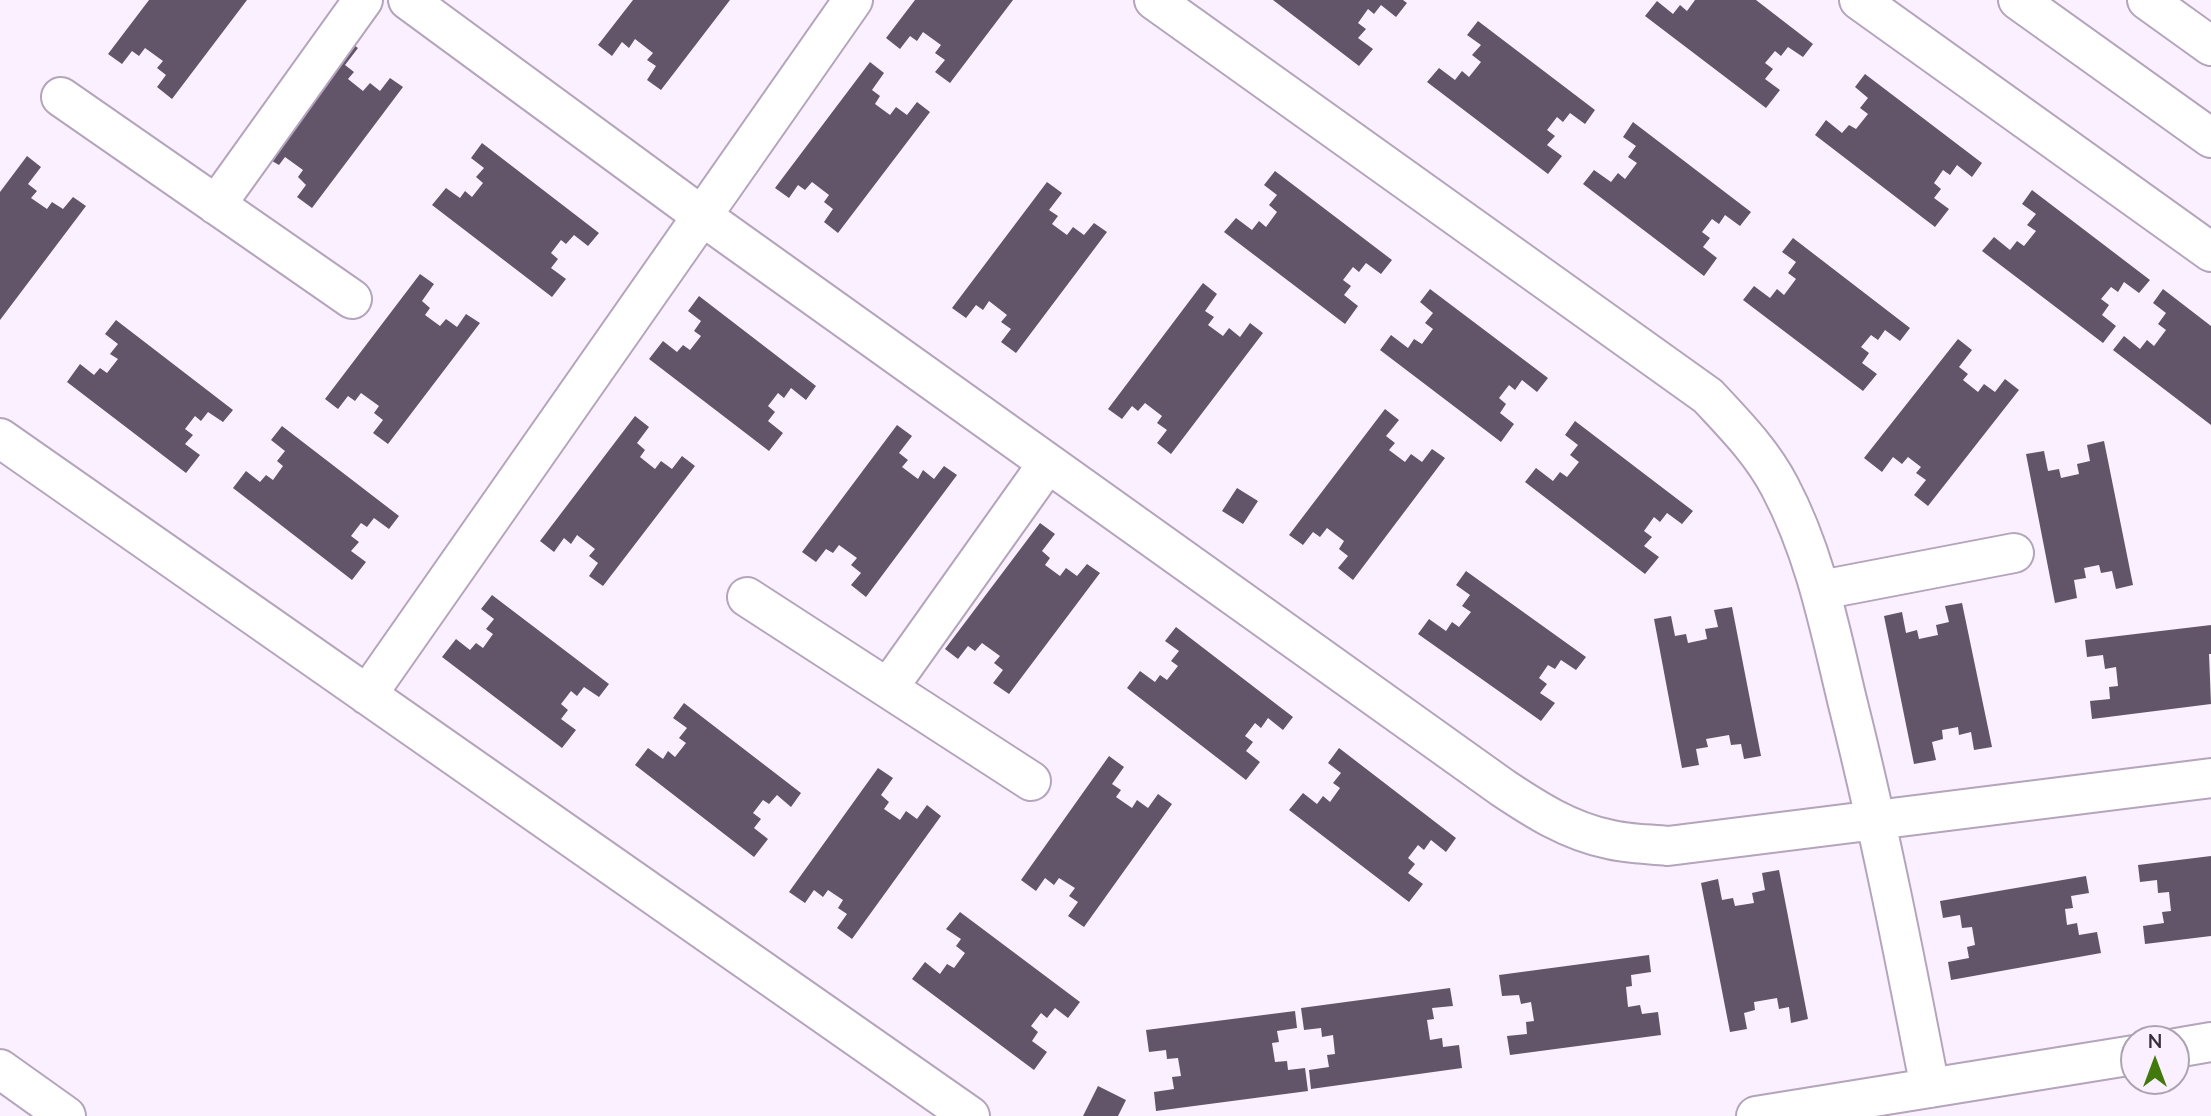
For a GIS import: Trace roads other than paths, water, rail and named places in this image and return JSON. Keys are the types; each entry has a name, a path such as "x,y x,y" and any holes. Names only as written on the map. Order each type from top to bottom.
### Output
{"street":[{"path":"216,205 363,0"},
{"path":"408,0 702,216 1503,788 1536,810 1571,828 1608,840 1668,846 2211,778"},
{"path":"367,695 853,0"},
{"path":"1154,0 1708,396 1747,438 1779,484 1804,536 1821,590 1877,821 1930,1088"},
{"path":"1859,0 2211,252"},
{"path":"2018,0 2211,138"},
{"path":"2147,0 2211,46"},
{"path":"61,97 352,299"},
{"path":"0,438 970,1116"},
{"path":"888,688 1048,463"},
{"path":"1821,590 2014,553"},
{"path":"747,597 1031,781"},
{"path":"2190,1046 2211,1042"},
{"path":"1756,1116 2120,1057"},
{"path":"0,1069 66,1116"}]}
